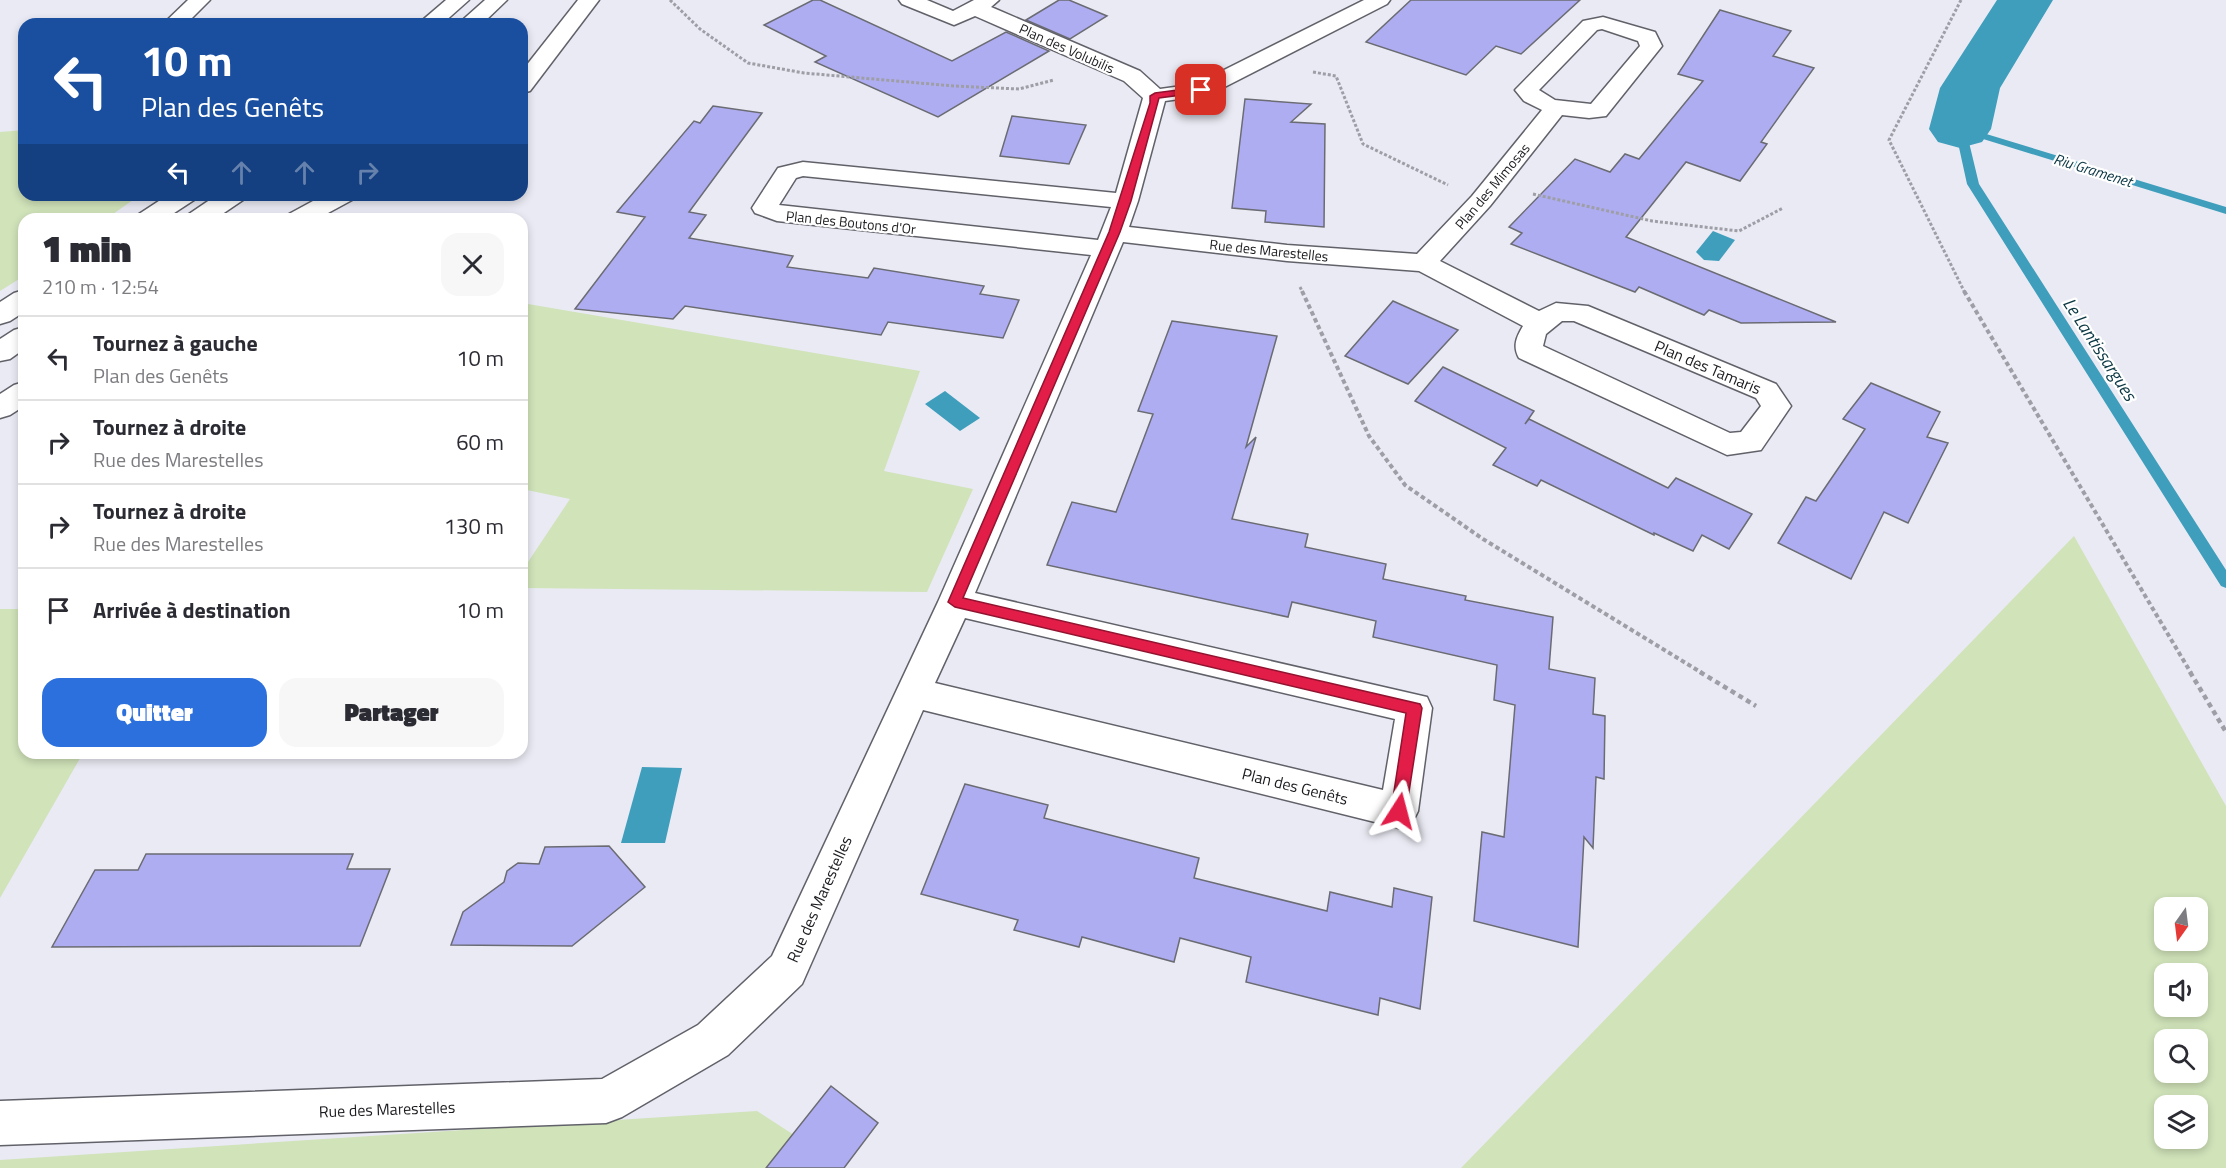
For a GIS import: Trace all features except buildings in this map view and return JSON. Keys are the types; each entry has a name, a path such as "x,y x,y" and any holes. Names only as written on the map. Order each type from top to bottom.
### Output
{"street":[{"path":"180,18 200,0"},
{"path":"436,18 459,0"},
{"path":"476,18 497,0"},
{"path":"528,78 589,0"},
{"name":"Plan des Volubilis","path":"909,0 954,19 982,4 1107,66 1132,76 1155,96"},
{"path":"1155,96 1201,90 1380,0"},
{"path":"1603,23 1647,37 1651,46 1598,111 1578,112 1557,106 1533,98 1526,90 1590,25 1603,23"},
{"name":"Rue des Marestelles","path":"0,1123 606,1101 713,1040 788,970 955,602 1115,228 1155,103 1155,96"},
{"name":"Plan des Mimosas","path":"1424,263 1488,192 1557,106"},
{"name":"Plan des Boutons d'Or","path":"803,169 1115,228 777,213 764,208 787,173 803,169"},
{"path":"157,213 176,201"},
{"path":"207,213 225,201"},
{"path":"309,213 332,201"},
{"name":"Rue des Marestelles","path":"1115,228 1287,253 1424,263"},
{"path":"1424,263 1540,323"},
{"path":"0,315 18,303"},
{"name":"Plan des Tamaris","path":"1556,312 1578,312 1766,391 1776,406 1750,442 1727,444 1528,351 1528,338 1540,323 1556,312"},
{"path":"0,352 18,340"},
{"path":"0,408 18,396"},
{"name":"Plan des Genêts","path":"913,693 1399,811 1414,708 955,602"}],"path":[{"path":"670,0 700,29 748,63 804,73 1019,89 1107,66"},
{"path":"1961,0 1889,140 1960,284 2226,732"},
{"path":"1266,57 1293,68 1336,76 1363,144 1488,192 1566,203 1652,221 1739,231 1783,208"},
{"path":"1287,253 1305,299 1369,436 1405,485 1483,539 1756,706"}],"green space":[{"path":"18,130 18,201 132,201 114,213 18,213 18,280 0,291 0,132"},
{"path":"528,304 920,371 884,471 973,489 927,592 528,588 528,562 570,499 528,490"},
{"path":"2074,536 2226,806 2226,1168 1461,1168"},
{"path":"0,609 18,609 18,759 80,759 0,898"},
{"path":"757,1111 845,1168 0,1168 0,1160"}],"water":[{"path":"1713,231 1735,240 1719,261 1704,260 1696,252"},
{"path":"945,391 980,418 960,431 925,404"},
{"path":"642,767 682,768 665,843 621,843"}],"waterway":[{"path":"1960,129 1970,88 2025,0"},
{"name":"Le Lantissargues","path":"2226,211 1960,129 1973,184 2226,582"}],"route":[{"path":"1201,90 1155,96 1155,103 1126,201 1114,232 955,602 1414,708 1399,811"}],"water label":[{"name":"Riu Gramenet","path":"2093,170"}]}
